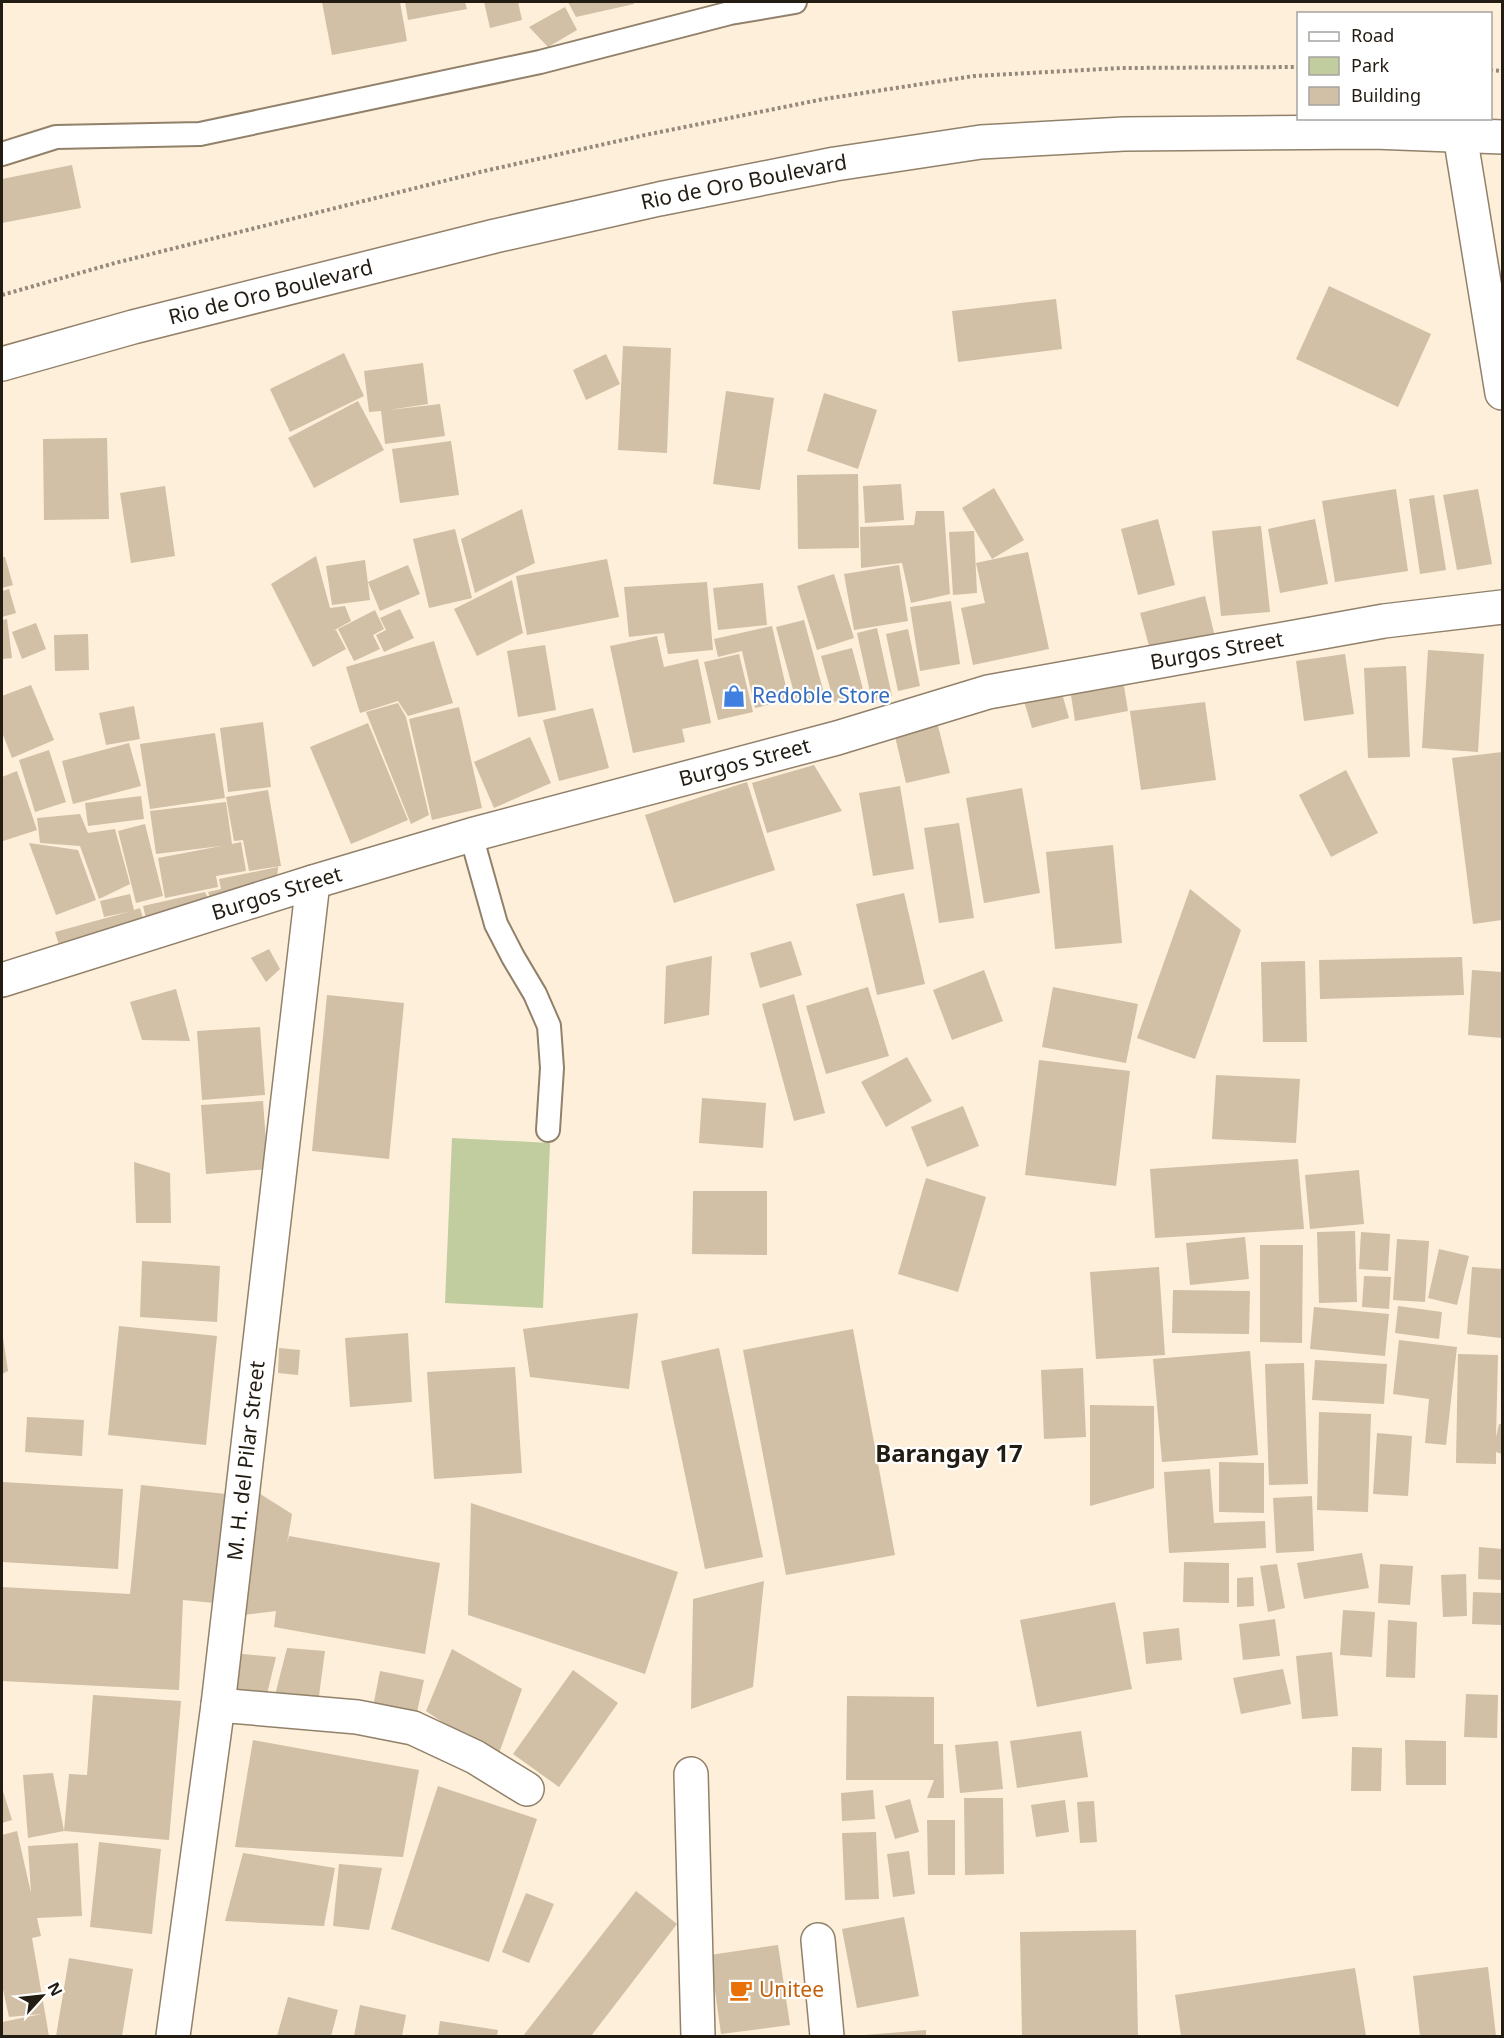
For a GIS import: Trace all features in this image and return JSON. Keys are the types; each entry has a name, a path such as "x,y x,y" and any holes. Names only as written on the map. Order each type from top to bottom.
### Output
{"street":[{"name":"Rio de Oro Boulevard","path":"2,364 133,327 495,236 659,199 847,163 981,142 1124,134 1374,132 1503,137"},
{"path":"1460,135 1503,393"},
{"name":"Burgos Street","path":"2,980 471,835 837,738 988,692 1384,621 1503,607"},
{"name":"M. H. del Pilar Street","path":"173,2037 218,1705 313,882"},
{"path":"218,1705 357,1717 413,1728 475,1757 527,1789"},
{"path":"691,1774 698,2037"},
{"path":"818,1940 827,2037"}],"lane":[{"path":"2,154 56,137 200,134 540,62 730,13 795,2"},
{"path":"471,835 496,924 535,994 549,1026 552,1068 548,1130"}],"path":[{"path":"2,295 116,262 480,172 645,135 824,99 974,76 1122,68 1297,67"}],"green space":[{"path":"452,1138 550,1143 543,1308 445,1303"}],"building":[{"path":"322,2 400,2 407,41 332,55"},
{"path":"405,2 465,2 467,9 408,20"},
{"path":"484,2 518,2 522,20 490,28"},
{"path":"568,2 633,2 634,4 576,17"},
{"path":"565,7 577,30 548,47 529,27"},
{"path":"72,165 81,208 2,223 2,179"},
{"path":"1329,286 1431,334 1398,407 1296,359"},
{"path":"1056,299 1062,349 958,362 952,311"},
{"path":"623,346 671,348 667,453 618,450"},
{"path":"344,353 364,396 290,432 270,389"},
{"path":"606,354 620,384 586,400 573,370"},
{"path":"423,363 428,404 389,410 440,404 445,436 385,444 381,411 369,412 364,371"},
{"path":"726,391 774,398 760,490 713,484"},
{"path":"824,393 877,410 858,469 807,451"},
{"path":"358,401 384,450 314,488 288,438"},
{"path":"107,438 109,519 44,520 43,439"},
{"path":"451,441 459,495 400,503 392,449"},
{"path":"858,474 859,548 798,549 797,475"},
{"path":"901,484 904,520 865,523 863,486"},
{"path":"165,486 175,556 131,563 120,493"},
{"path":"994,488 1024,540 992,559 962,508"},
{"path":"1396,489 1408,571 1335,582 1322,501"},
{"path":"1478,489 1492,564 1457,570 1443,495"},
{"path":"1434,495 1446,570 1420,574 1409,499"},
{"path":"522,509 535,563 475,593 461,539"},
{"path":"916,511 944,511 950,594 911,603 902,563 861,568 860,527 914,525"},
{"path":"1158,519 1175,585 1138,595 1121,529"},
{"path":"1315,519 1328,584 1280,593 1268,529"},
{"path":"1261,526 1270,612 1221,616 1212,531"},
{"path":"455,529 472,598 429,608 413,539"},
{"path":"974,531 977,593 953,595 949,532"},
{"path":"1028,552 1049,649 973,665 961,608 985,603 976,563"},
{"path":"316,556 330,608 345,606 351,621 333,631 336,630 346,649 313,667 271,584"},
{"path":"2,557 5,557 13,585 2,588"},
{"path":"607,559 619,617 527,635 516,576"},
{"path":"365,560 370,600 332,605 326,566"},
{"path":"408,565 420,594 380,611 368,582"},
{"path":"899,565 908,621 854,630 844,574"},
{"path":"834,574 854,638 817,650 797,586"},
{"path":"512,580 523,633 477,656 454,609"},
{"path":"707,582 713,650 668,654 664,633 629,637 624,587"},
{"path":"763,583 767,625 718,630 713,588"},
{"path":"9,589 16,613 2,617 2,591"},
{"path":"1205,596 1216,641 1152,657 1140,613"},
{"path":"951,601 960,664 920,671 910,607"},
{"path":"400,609 414,638 384,652 376,635 386,630 380,618"},
{"path":"375,610 384,629 373,635 380,649 354,661 338,629"},
{"path":"7,619 12,658 2,659 2,620"},
{"path":"804,620 825,697 797,704 776,627"},
{"path":"36,623 46,649 22,659 12,632"},
{"path":"772,626 789,700 755,708 742,651 718,657 714,639"},
{"path":"877,628 892,696 872,701 857,633"},
{"path":"908,629 920,686 898,691 886,634"},
{"path":"88,634 89,670 55,671 54,635"},
{"path":"657,636 664,667 698,659 711,723 682,729 685,742 633,753 610,646"},
{"path":"434,641 453,703 408,716 398,701 360,713 346,667"},
{"path":"545,645 556,710 518,717 507,651"},
{"path":"852,648 864,693 834,702 821,656"},
{"path":"1428,650 1484,654 1478,752 1422,748"},
{"path":"739,654 753,712 718,720 704,662"},
{"path":"1345,654 1354,714 1304,721 1296,661"},
{"path":"1406,666 1410,757 1368,758 1364,668"},
{"path":"1123,680 1128,711 1075,721 1070,689"},
{"path":"31,685 54,740 12,758 2,732 2,696"},
{"path":"1061,690 1069,718 1032,728 1024,701"},
{"path":"1205,702 1216,780 1141,790 1130,711"},
{"path":"398,703 406,717 429,815 411,824 366,712"},
{"path":"134,706 140,739 106,745 99,713"},
{"path":"459,707 482,808 432,820 409,719"},
{"path":"593,708 609,768 559,781 543,720"},
{"path":"263,722 271,787 228,792 220,728"},
{"path":"937,722 950,773 906,783 894,732"},
{"path":"368,723 408,820 351,844 310,747"},
{"path":"215,733 225,798 150,809 140,744"},
{"path":"530,737 551,783 494,808 474,762"},
{"path":"129,743 141,786 73,804 62,761"},
{"path":"49,750 66,802 35,812 19,760"},
{"path":"1502,752 1502,920 1473,924 1452,758"},
{"path":"814,765 842,811 767,833 752,783"},
{"path":"1346,770 1378,833 1331,857 1299,795"},
{"path":"17,771 37,830 3,841 2,777"},
{"path":"747,782 775,870 674,903 645,815"},
{"path":"900,786 914,869 873,876 859,793"},
{"path":"1022,788 1040,893 984,903 966,798"},
{"path":"268,790 281,866 249,871 243,840 234,841 226,797"},
{"path":"141,796 144,819 88,826 85,803"},
{"path":"226,802 232,844 241,842 246,871 216,876 218,887 165,898 158,858 221,846 156,854 150,811"},
{"path":"80,814 88,833 115,829 130,884 99,899 80,846 40,843 37,818"},
{"path":"959,823 974,918 939,923 924,828"},
{"path":"145,824 163,896 136,903 118,831"},
{"path":"29,843 78,850 96,900 56,915"},
{"path":"1113,845 1122,943 1055,949 1046,852"},
{"path":"278,867 276,891 215,910 208,892 221,889 219,879"},
{"path":"1190,889 1241,930 1195,1059 1137,1038"},
{"path":"205,892 213,908 149,931 143,906"},
{"path":"904,893 925,984 877,995 856,904"},
{"path":"130,894 134,910 140,908 146,928 61,952 55,932 128,912 104,917 100,901"},
{"path":"791,941 802,975 760,988 750,953"},
{"path":"269,949 280,969 266,982 251,958"},
{"path":"712,956 709,1015 664,1024 666,966"},
{"path":"1462,957 1464,995 1320,999 1319,960"},
{"path":"1305,961 1307,1042 1263,1042 1261,962"},
{"path":"984,970 1003,1021 952,1040 933,990"},
{"path":"1472,970 1502,972 1502,1038 1468,1035"},
{"path":"868,987 889,1056 826,1074 806,1006"},
{"path":"1053,987 1138,1004 1126,1063 1042,1047"},
{"path":"176,989 190,1041 142,1040 130,1002"},
{"path":"794,994 825,1113 794,1121 762,1004"},
{"path":"327,995 404,1003 389,1159 312,1151"},
{"path":"260,1027 265,1095 202,1100 197,1031"},
{"path":"907,1057 932,1101 886,1127 861,1082"},
{"path":"1039,1060 1130,1071 1116,1186 1025,1175"},
{"path":"1216,1075 1300,1079 1296,1143 1212,1139"},
{"path":"702,1098 766,1103 763,1148 699,1143"},
{"path":"263,1101 268,1169 206,1174 201,1105"},
{"path":"963,1106 979,1146 927,1167 911,1127"},
{"path":"1298,1159 1304,1229 1155,1238 1150,1169"},
{"path":"134,1162 170,1173 171,1223 136,1223"},
{"path":"1359,1170 1364,1224 1310,1229 1305,1175"},
{"path":"926,1178 986,1197 958,1292 898,1274"},
{"path":"693,1191 767,1191 767,1255 692,1254"},
{"path":"1355,1231 1357,1302 1319,1303 1317,1232"},
{"path":"1361,1232 1390,1234 1388,1271 1359,1269"},
{"path":"1245,1237 1249,1279 1190,1285 1186,1243"},
{"path":"1397,1239 1429,1241 1425,1302 1393,1300"},
{"path":"1260,1245 1303,1245 1302,1343 1260,1342"},
{"path":"1439,1249 1469,1256 1457,1305 1428,1298"},
{"path":"142,1261 220,1266 217,1322 140,1317"},
{"path":"1159,1267 1165,1355 1096,1359 1090,1272"},
{"path":"1472,1267 1502,1269 1501,1338 1467,1334"},
{"path":"1364,1276 1391,1277 1389,1309 1362,1307"},
{"path":"1173,1290 1250,1291 1249,1334 1172,1333"},
{"path":"1398,1306 1442,1312 1439,1339 1395,1333"},
{"path":"1314,1307 1389,1314 1385,1356 1310,1349"},
{"path":"638,1313 629,1389 530,1377 523,1329"},
{"path":"119,1326 217,1336 206,1445 108,1435"},
{"path":"853,1329 895,1555 786,1575 743,1350"},
{"path":"2,1331 8,1371 2,1374"},
{"path":"408,1333 412,1402 350,1407 345,1338"},
{"path":"1399,1340 1457,1347 1446,1445 1425,1443 1429,1399 1393,1394"},
{"path":"279,1348 300,1350 298,1375 278,1373"},
{"path":"719,1348 763,1557 705,1569 661,1361"},
{"path":"1250,1351 1258,1455 1162,1462 1153,1359"},
{"path":"1458,1354 1498,1355 1496,1437 1499,1424 1502,1424 1502,1454 1496,1452 1496,1464 1456,1463"},
{"path":"1315,1360 1387,1364 1384,1404 1312,1400"},
{"path":"1304,1363 1308,1484 1269,1485 1265,1364"},
{"path":"515,1367 522,1473 434,1479 427,1372"},
{"path":"1083,1368 1086,1437 1044,1439 1041,1370"},
{"path":"1090,1405 1154,1406 1154,1488 1090,1506"},
{"path":"1319,1412 1371,1414 1368,1512 1317,1510"},
{"path":"27,1417 84,1420 82,1456 25,1452"},
{"path":"1377,1433 1412,1436 1408,1496 1373,1494"},
{"path":"1219,1462 1264,1463 1264,1513 1219,1512"},
{"path":"1210,1469 1214,1523 1265,1521 1266,1548 1169,1553 1164,1472"},
{"path":"2,1482 123,1489 118,1569 2,1562"},
{"path":"141,1485 226,1494 215,1603 183,1600 179,1690 2,1681 2,1587 130,1594"},
{"path":"251,1488 292,1514 287,1544 289,1536 440,1563 425,1654 274,1627 276,1611 236,1616"},
{"path":"1312,1496 1314,1551 1276,1553 1273,1498"},
{"path":"471,1503 678,1572 645,1674 468,1615"},
{"path":"1479,1547 1502,1549 1502,1580 1478,1579"},
{"path":"1362,1553 1369,1588 1304,1599 1297,1563"},
{"path":"1184,1562 1229,1563 1229,1603 1183,1602"},
{"path":"1277,1564 1285,1608 1268,1612 1260,1566"},
{"path":"1380,1564 1413,1566 1410,1605 1378,1603"},
{"path":"1466,1574 1467,1616 1443,1617 1441,1575"},
{"path":"1253,1577 1254,1606 1237,1607 1237,1578"},
{"path":"764,1581 753,1687 691,1709 693,1599"},
{"path":"1473,1592 1502,1593 1502,1625 1472,1624"},
{"path":"1115,1602 1132,1689 1037,1707 1020,1620"},
{"path":"1343,1610 1375,1612 1372,1657 1340,1655"},
{"path":"1275,1619 1280,1656 1243,1660 1239,1624"},
{"path":"1388,1620 1417,1622 1415,1678 1386,1677"},
{"path":"1179,1628 1182,1660 1146,1664 1143,1632"},
{"path":"287,1648 325,1651 318,1703 274,1699"},
{"path":"452,1649 522,1689 497,1759 426,1711"},
{"path":"1332,1652 1338,1716 1302,1719 1296,1656"},
{"path":"233,1653 276,1657 265,1702 227,1697"},
{"path":"1283,1669 1291,1704 1241,1714 1233,1678"},
{"path":"573,1670 618,1703 559,1787 513,1754"},
{"path":"380,1671 424,1680 415,1721 372,1712"},
{"path":"1466,1694 1498,1695 1497,1738 1464,1737"},
{"path":"93,1695 181,1701 169,1840 64,1831 69,1774 87,1775"},
{"path":"847,1696 934,1697 934,1744 943,1744 944,1798 927,1798 934,1780 846,1780"},
{"path":"1081,1731 1088,1777 1017,1788 1010,1741"},
{"path":"253,1740 419,1770 403,1857 235,1847"},
{"path":"1405,1740 1446,1741 1446,1785 1406,1785"},
{"path":"998,1741 1003,1789 960,1793 955,1745"},
{"path":"1352,1747 1382,1748 1381,1791 1351,1791"},
{"path":"53,1773 64,1831 28,1838 23,1775"},
{"path":"438,1786 537,1819 489,1962 391,1929"},
{"path":"2,1788 12,1820 2,1823"},
{"path":"873,1790 875,1819 842,1821 841,1793"},
{"path":"964,1798 1003,1798 1004,1874 965,1875"},
{"path":"910,1799 919,1832 895,1839 885,1806"},
{"path":"1065,1800 1069,1832 1036,1837 1031,1805"},
{"path":"1094,1801 1097,1842 1080,1843 1077,1802"},
{"path":"927,1820 955,1820 955,1875 928,1875"},
{"path":"17,1831 31,1893 28,1846 78,1843 82,1916 37,1918 41,1936 32,1938 49,2036 2,2036 2,2022 42,2014 9,2017 2,1985 2,1835"},
{"path":"876,1832 879,1899 845,1900 842,1833"},
{"path":"99,1842 161,1849 152,1934 90,1927"},
{"path":"909,1851 915,1894 893,1897 887,1854"},
{"path":"243,1853 335,1868 324,1926 225,1921"},
{"path":"339,1864 382,1868 369,1930 333,1926"},
{"path":"636,1891 677,1924 591,2036 523,2036"},
{"path":"526,1893 554,1904 529,1963 502,1952"},
{"path":"904,1917 919,1996 857,2008 842,1929"},
{"path":"1136,1930 1138,2036 1022,2036 1020,1932"},
{"path":"778,1945 790,2025 721,2034 710,1955"},
{"path":"69,1958 133,1969 122,2036 56,2036"},
{"path":"1488,1967 1496,2036 1420,2036 1413,1976"},
{"path":"1355,1968 1366,2036 1181,2036 1175,1995"},
{"path":"288,1997 338,2010 331,2036 277,2036"},
{"path":"360,2005 406,2015 402,2036 354,2036"},
{"path":"440,2021 498,2030 497,2036 438,2036"},
{"path":"926,2030 926,2036 865,2036 865,2035"}],"place":[{"name":"Redoble Store","path":"734,696"},
{"name":"Unitee","path":"741,1990"}],"district":[{"name":"Barangay 17","path":"949,1454"}]}
